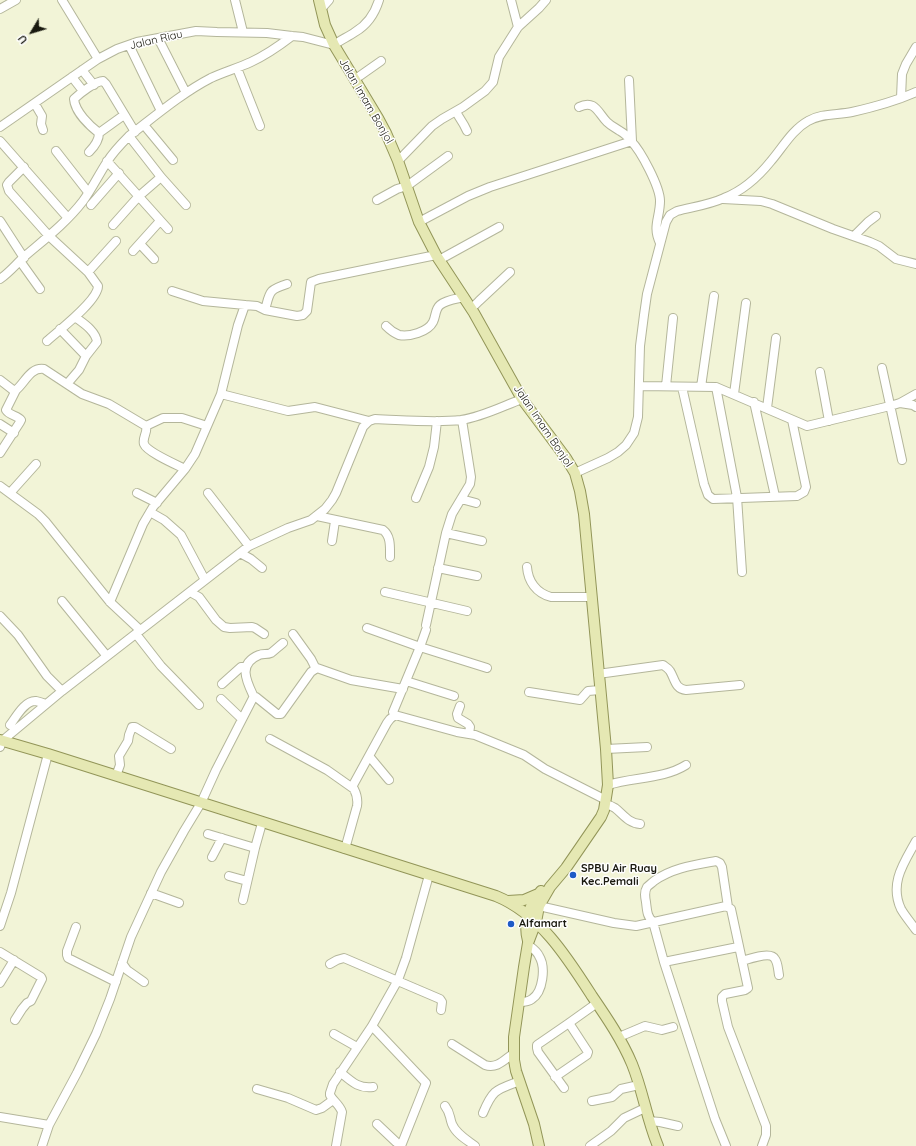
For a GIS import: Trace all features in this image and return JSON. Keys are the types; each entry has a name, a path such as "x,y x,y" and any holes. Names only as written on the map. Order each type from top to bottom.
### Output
{"main road":[{"name":"Jalan Imam Bonjol","path":"320,4 325,25 334,45 386,133 398,161 419,222 522,399 566,458 575,473 580,491 584,514 608,785 606,802 600,817 570,862 550,887 539,906 536,922 528,944"},
{"path":"1,743 48,754 508,901 536,922 553,939 619,1037 632,1064 658,1146"},
{"name":"Jalan Imam Bonjol","path":"527,915 538,894 544,888 555,882"},
{"path":"508,901 524,900 538,894"},
{"path":"527,915 526,933 528,944 514,1036 514,1053 515,1066 534,1124 539,1146"}],"street":[{"path":"0,9 14,0"},
{"path":"62,0 98,59"},
{"path":"235,0 243,32"},
{"path":"320,4 329,0"},
{"path":"334,45 367,23 379,0"},
{"path":"511,0 518,27"},
{"path":"398,161 432,126 456,112 485,91 493,82 499,57 518,27 546,0"},
{"name":"Jalan Riau","path":"0,127 98,59 117,49 137,42 196,32 243,32 304,37 334,45"},
{"path":"1,276 13,269 22,259 68,218 83,201 107,161 132,134 186,93 212,78 263,56 292,36"},
{"path":"158,38 186,93"},
{"path":"130,45 161,111"},
{"path":"901,98 902,74 916,47"},
{"path":"354,80 381,61"},
{"path":"237,68 260,126"},
{"path":"82,70 94,84"},
{"path":"72,77 83,91"},
{"path":"99,134 86,121 75,105 74,99 83,91 101,80 105,82 124,115 132,134 161,177 186,205"},
{"path":"629,80 632,141"},
{"path":"575,473 618,452 626,445 634,433 638,417 640,346 647,294 666,222 670,215 723,199 734,193 761,172 771,162 793,133 809,120 817,117 851,112 901,98 916,92"},
{"path":"35,104 41,113 41,124 43,130"},
{"path":"579,107 584,104 592,105 609,124 620,130 632,141 641,153 658,191 660,199 656,224 657,235 660,243"},
{"path":"456,112 466,131"},
{"path":"90,152 97,142 99,134 124,115"},
{"path":"144,125 173,160"},
{"path":"0,141 68,218"},
{"path":"419,222 468,196 490,187 632,141"},
{"path":"56,151 88,192"},
{"path":"377,200 397,189 407,186 448,156"},
{"path":"107,161 168,229"},
{"path":"24,167 8,182 7,188 49,236 88,272 98,284 98,290 92,298 75,317 47,341"},
{"path":"91,205 119,174"},
{"path":"113,225 138,197 161,177"},
{"path":"723,199 761,201 772,204 879,246 896,258 916,264"},
{"path":"854,236 876,216"},
{"path":"133,251 160,221"},
{"path":"0,222 40,290"},
{"path":"172,291 203,301 257,306 265,310 298,316 303,315 306,311 311,282 319,279 438,257 499,227"},
{"path":"88,272 116,241"},
{"path":"140,244 154,260"},
{"path":"471,309 510,272"},
{"path":"265,310 271,290 287,284"},
{"path":"701,387 714,296"},
{"path":"386,326 401,335 420,332 430,326 439,306 464,297"},
{"path":"734,394 746,303"},
{"path":"110,602 143,524 150,512 185,469 195,454 221,394 238,324 245,305"},
{"path":"67,384 79,370 86,356 97,342 92,332 75,317"},
{"path":"666,386 673,318"},
{"path":"60,329 86,356"},
{"path":"767,408 776,338"},
{"path":"0,453 21,420 6,410 16,390 31,373 39,368 45,369 82,394 109,404 146,426"},
{"path":"882,368 902,460"},
{"path":"820,372 829,421"},
{"path":"0,380 11,389 16,390"},
{"path":"639,386 716,387 807,426 890,406 900,403 916,394"},
{"path":"682,387 708,495 713,498 797,496 804,492 806,487 792,420"},
{"path":"716,387 737,497 742,572"},
{"path":"221,394 288,411 315,408 369,421"},
{"path":"1,743 106,655 249,546 288,528 312,520 325,509 336,493 365,423 375,419 437,421 462,420 486,413 522,399"},
{"path":"754,402 775,496"},
{"path":"900,403 913,405 916,407"},
{"path":"146,426 163,418 182,418 207,426"},
{"path":"395,715 393,712 420,647 426,627 446,533 452,514 470,484 471,477 462,420"},
{"path":"416,498 429,466 434,447 437,421"},
{"path":"0,424 14,433"},
{"path":"146,426 147,429 144,444 157,455 185,469"},
{"path":"10,493 36,464"},
{"path":"0,486 38,514 110,602 138,632 161,666 199,705"},
{"path":"137,493 157,503"},
{"path":"208,493 249,546"},
{"path":"461,499 476,503"},
{"path":"150,512 164,520 181,534 205,580"},
{"path":"317,516 383,530 388,535 390,540 390,557"},
{"path":"332,541 335,520"},
{"path":"446,533 482,542"},
{"path":"240,553 251,559 262,568"},
{"path":"527,567 529,578 540,593 544,595 591,597"},
{"path":"438,568 478,576"},
{"path":"190,592 199,597 216,620 224,627 252,627 264,634"},
{"path":"385,592 467,611"},
{"path":"62,601 106,655"},
{"path":"0,616 18,635 47,676 62,691"},
{"path":"366,628 487,668"},
{"path":"293,634 311,659 316,669"},
{"path":"283,643 269,654 260,654 253,658 246,666 245,672 254,697 277,714 281,714 311,672 318,668 351,680 405,685 454,696"},
{"path":"598,674 663,665 668,668 678,688 682,690 740,685"},
{"path":"222,684 241,667 246,666"},
{"path":"529,692 580,700 588,691 600,690"},
{"path":"42,1146 49,1125 96,1034 134,931 151,893 171,852 201,803 216,770 254,697"},
{"path":"221,699 242,719"},
{"path":"10,725 29,702 36,701 46,704"},
{"path":"460,706 457,714 458,718 468,724 470,727 469,734"},
{"path":"395,715 457,732 475,735 524,755 545,769 613,806 630,821 640,824"},
{"path":"352,787 388,721 395,715"},
{"path":"116,776 120,765 119,756 128,741 132,727 135,727 171,749"},
{"path":"270,739 327,770 352,787 356,793 358,802 345,849"},
{"path":"606,749 648,747"},
{"path":"0,926 11,893 48,754"},
{"path":"369,756 389,780"},
{"path":"608,785 669,772 680,769 686,765"},
{"path":"243,900 262,823"},
{"path":"208,834 255,848"},
{"path":"212,858 222,838"},
{"path":"916,841 900,870 897,891 901,908 916,930"},
{"path":"726,1146 715,1118 664,962 653,922 649,918 645,896 647,888 658,878 669,872 680,868 716,861 720,863 722,867 728,907 730,909 747,984 747,989 725,994 722,997 722,1001 728,1027 766,1126 766,1135 762,1146"},
{"path":"336,1146 342,1112 340,1107 332,1100 330,1093 333,1084 372,1026 398,980 406,958 429,875"},
{"path":"229,876 247,881"},
{"path":"151,893 179,903"},
{"path":"539,906 636,926 726,906 728,907"},
{"path":"76,927 67,951 68,958 116,982"},
{"path":"520,1002 530,1000 535,997 542,979 543,968 540,957 528,944"},
{"path":"664,962 738,947"},
{"path":"0,952 41,976 42,979 31,1001 26,1004 15,1020"},
{"path":"742,961 767,955 773,956 779,974"},
{"path":"330,964 344,958 398,980 440,999 442,1002 441,1010"},
{"path":"0,983 14,960"},
{"path":"122,963 128,970 144,982"},
{"path":"564,1088 538,1052 537,1045 597,1003"},
{"path":"555,1077 587,1055 588,1052 569,1023"},
{"path":"372,1026 426,1083 401,1146 377,1124"},
{"path":"619,1037 645,1026 662,1030 674,1027"},
{"path":"334,1034 357,1047"},
{"path":"452,1044 485,1065 490,1066 499,1064 514,1053"},
{"path":"340,1072 360,1086 374,1087"},
{"path":"483,1113 493,1094 498,1090 520,1081"},
{"path":"592,1101 612,1097 621,1089 639,1085"},
{"path":"257,1089 288,1098 316,1110 322,1108 332,1100"},
{"path":"445,1106 450,1112 453,1125 457,1132 475,1146"},
{"path":"590,1146 611,1131 624,1118 645,1108"},
{"path":"0,1117 49,1125"},
{"path":"649,1121 678,1126"}],"place":[{"name":"SPBU Air Ruay Kec.Pemali","path":"573,875"},
{"name":"Alfamart","path":"511,924"}]}
